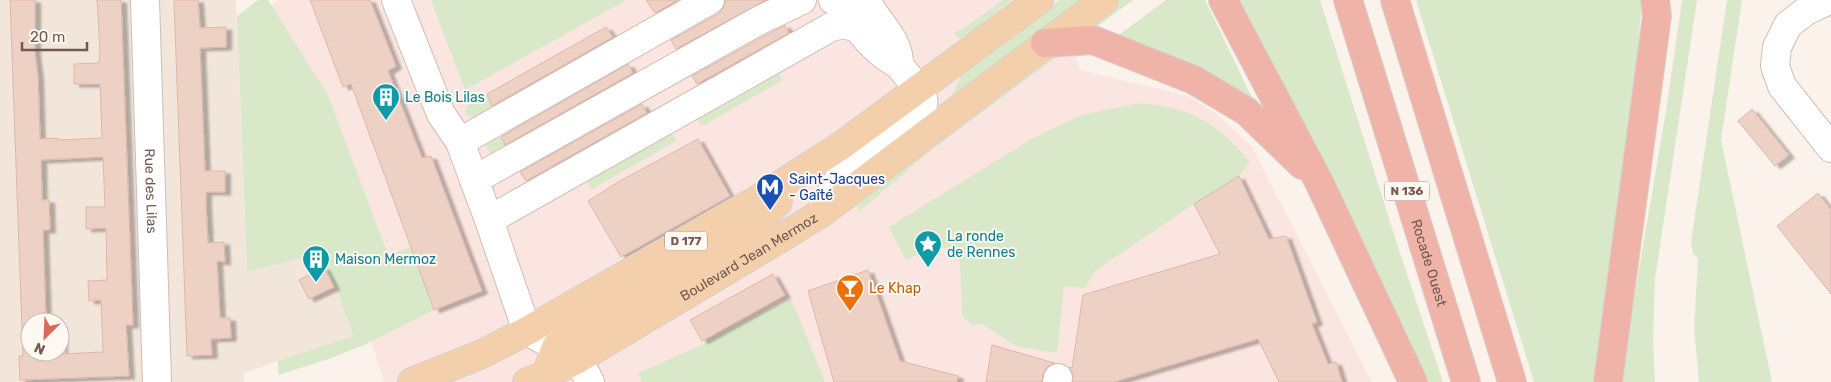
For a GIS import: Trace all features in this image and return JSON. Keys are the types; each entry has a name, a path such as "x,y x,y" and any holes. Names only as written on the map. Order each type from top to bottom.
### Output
{"highway":[{"path":"1223,0 1319,182 1413,382"},
{"name":"Rocade Ouest","path":"1348,0 1466,382"},
{"name":"N 136","path":"1395,0 1512,382"},
{"path":"1608,382 1659,5"},
{"path":"1046,43 1093,40 1194,80 1246,111 1319,182"}],"main road":[{"name":"Boulevard Jean Mermoz","path":"575,363 739,237 842,145 1039,0"},
{"name":"Boulevard Jean Mermoz","path":"575,363 820,214 1104,0"},
{"name":"Boulevard Jean Mermoz","path":"412,382 482,354 527,331 719,222 842,145"},
{"path":"527,331 541,380 575,363"}],"street":[{"name":"Rue des Lilas","path":"145,0 157,382"},
{"path":"396,0 441,114 460,142 527,331 575,363"},
{"path":"460,142 710,0"},
{"path":"474,180 760,20 802,0"},
{"path":"820,214 841,174 918,114 923,106 924,99 899,65 882,55 857,28 841,5 833,0"},
{"path":"843,0 857,28"},
{"path":"866,0 871,11 897,47 899,65"},
{"path":"1816,4 1788,25 1777,47 1775,66 1782,86 1831,148"},
{"path":"489,220 831,26 844,24 857,28"}],"shaded area":[{"path":"0,0 236,0 247,272 318,254 336,287 353,336 244,373 244,382 0,382"},
{"path":"279,0 1057,0 1080,70 1188,96 1217,114 1252,147 1372,382 384,382 340,241 264,11"}],"green space":[{"path":"258,0 268,0 328,95 388,255 411,247 434,310 364,345 329,359 278,375 278,361 353,336 336,287 318,254 247,272 237,16"},
{"path":"431,0 627,0 465,90"},
{"path":"1003,0 1011,0 978,27 959,39 954,33 968,25"},
{"path":"1060,0 1087,0 926,121 923,117 952,95 962,74"},
{"path":"1119,0 1133,0 1091,31 1086,26"},
{"path":"1166,0 1205,0 1256,106 1116,37"},
{"path":"1237,0 1320,0 1443,382 1422,382 1263,44"},
{"path":"1416,0 1642,0 1632,120 1598,382 1534,382"},
{"path":"1682,0 1697,0 1655,279 1653,344 1655,382 1622,382 1667,105"},
{"path":"1727,0 1742,0 1721,140 1772,382 1699,382 1694,329 1698,258 1693,254 1691,242"},
{"path":"1067,49 929,152 860,211 853,199 1042,58"},
{"path":"778,72 783,80 702,126 696,118"},
{"path":"487,94 494,107 473,118 466,114 467,106"},
{"path":"1140,103 1174,109 1202,119 1226,137 1250,162 1239,176 1095,271 1085,288 1064,286 1057,353 1016,346 982,324 973,325 962,316 960,262 952,247 931,249 906,260 889,227 1028,141 1081,115"},
{"path":"671,132 676,141 592,189 587,181"},
{"path":"499,134 506,147 492,157 484,143"},
{"path":"791,298 825,382 642,382 638,373 702,345"}],"building":[{"path":"10,0 35,0 35,53 38,76 40,139 58,138 58,140 102,138 100,84 74,84 74,64 99,63 97,0 121,0 133,325 126,325 129,376 20,380 19,356 20,362 70,362 70,354 103,352 101,300 89,301 88,281 107,280 106,228 86,229 86,207 105,207 103,157 41,160 42,200 49,200 50,230 43,230 46,312 21,312"},
{"path":"174,0 198,0 200,28 226,27 226,47 200,48 205,171 225,171 225,192 206,192 206,205 208,243 224,242 225,262 217,261 220,318 230,318 231,338 211,339 212,355 187,356"},
{"name":"Le Bois Lilas","path":"310,0 370,0 396,66 388,71 422,158 431,156 482,291 434,310 351,84 343,87"},
{"path":"646,0 678,0 655,13"},
{"path":"726,0 766,0 676,49 671,40 718,14 724,7"},
{"path":"785,25 789,33 697,84 692,76"},
{"path":"606,27 613,37 492,106 487,94"},
{"path":"628,64 633,73 505,145 501,137"},
{"path":"642,104 647,113 526,181 520,172"},
{"path":"1752,109 1789,155 1775,166 1738,121"},
{"path":"698,139 730,196 621,257 588,201 618,182"},
{"path":"1239,176 1269,239 1286,236 1317,322 1312,324 1328,364 1336,362 1342,382 1279,382 1258,339 1114,382 1073,382 1073,374 1069,367 1072,368 1083,295 1220,254 1194,204"},
{"path":"1818,193 1831,210 1831,294 1777,226"},
{"name":"Maison Mermoz","path":"324,267 334,287 309,299 299,280"},
{"path":"868,270 900,361 958,376 957,382 834,382 808,291"},
{"path":"773,274 785,295 702,341 690,320"},
{"path":"992,345 1054,363 1046,368 1042,382 986,382"}],"place":[{"name":"Le Bois Lilas","path":"386,121"},
{"name":"Saint-Jacques - Gaîté","path":"770,211"},
{"name":"La ronde de Rennes","path":"928,268"},
{"name":"Maison Mermoz","path":"316,283"},
{"name":"Le Khap","path":"850,312"}]}
